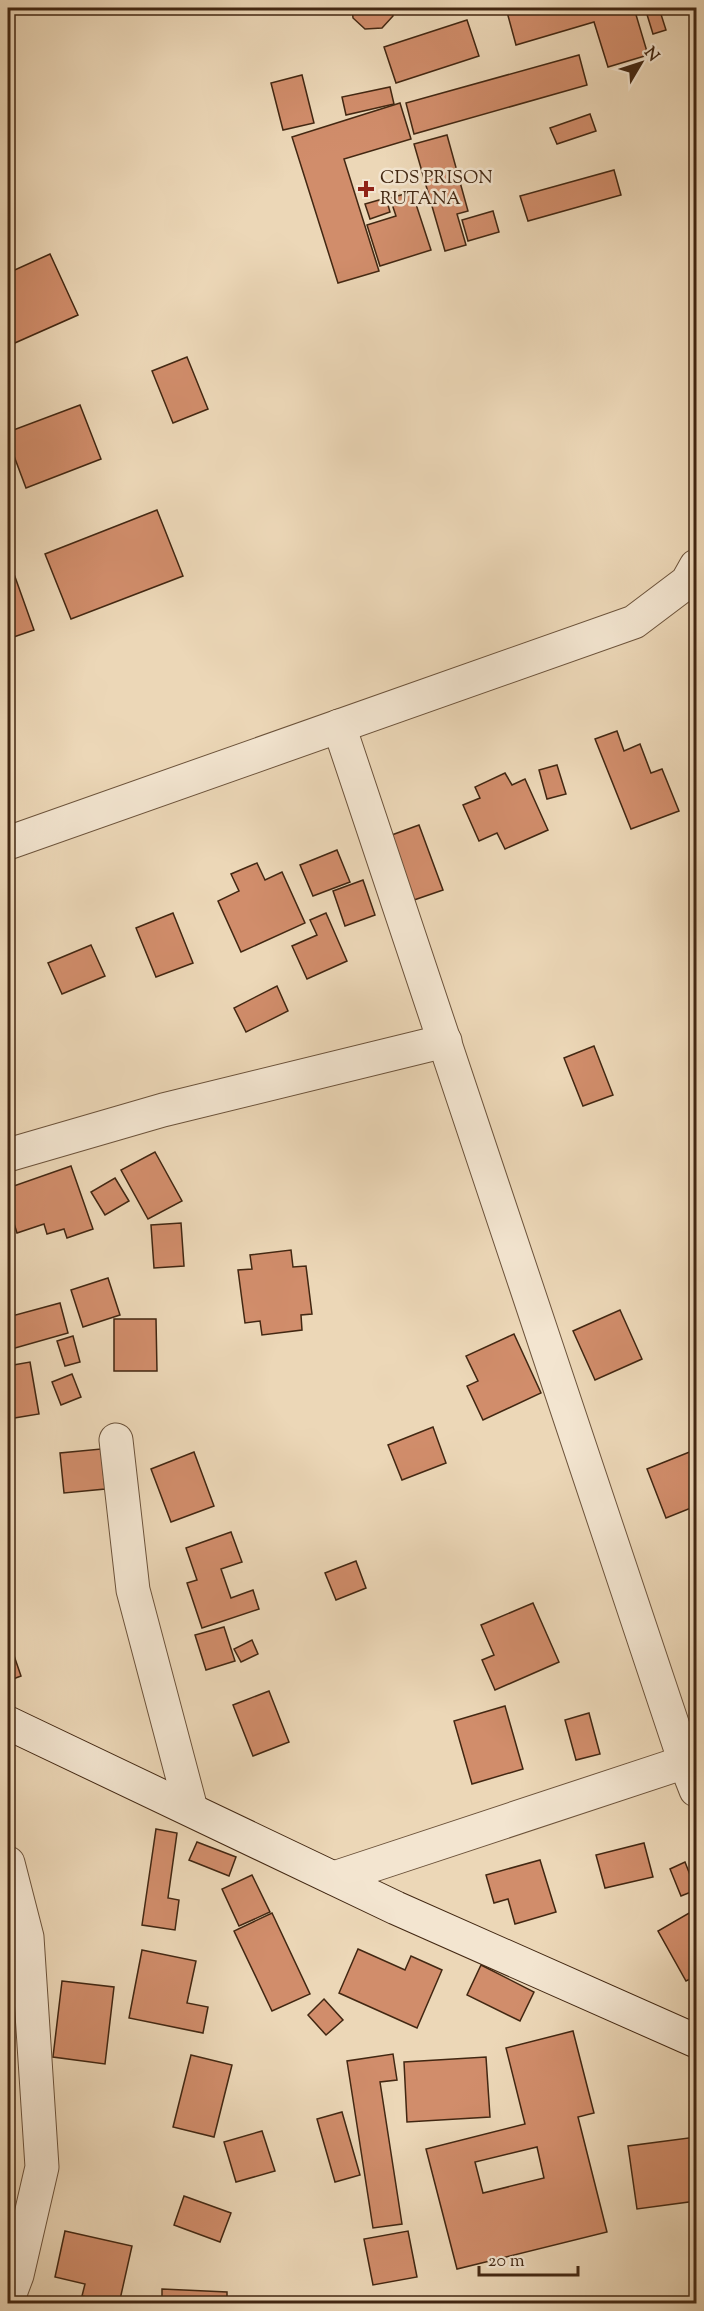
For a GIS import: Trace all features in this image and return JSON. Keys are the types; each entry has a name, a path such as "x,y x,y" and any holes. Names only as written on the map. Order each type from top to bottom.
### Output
{"street":[{"path":"8,843 634,622 687,582 696,566"},
{"path":"334,1878 691,1776 339,726"},
{"path":"8,1155 163,1110 445,1041"},
{"path":"116,1440 133,1590 191,1809"},
{"path":"8,1723 334,1878 696,2041"},
{"path":"8,1863 27,1937 42,2167 17,2275 8,2299"}],"building":[{"path":"352,8 393,8 393,16 382,28 365,29 353,18"},
{"path":"523,8 634,8 648,55 608,67 594,22 516,45 507,12"},
{"path":"645,8 659,8 666,30 653,34"},
{"path":"467,20 479,56 396,83 384,47"},
{"path":"579,55 587,85 414,134 406,103"},
{"path":"302,75 314,123 283,130 271,83"},
{"path":"390,87 394,104 346,115 342,97"},
{"path":"400,103 411,139 344,159 379,271 338,283 292,137"},
{"path":"590,114 596,131 557,144 550,128"},
{"path":"447,135 468,211 457,214 466,245 445,251 414,144"},
{"path":"614,170 621,195 528,221 520,196"},
{"path":"412,192 431,250 380,266 367,225 396,216 390,198"},
{"path":"386,198 390,212 370,219 365,204"},
{"path":"493,211 499,232 468,241 462,220"},
{"path":"50,254 78,315 8,346 8,273"},
{"path":"187,357 208,409 173,423 152,371"},
{"path":"80,405 101,459 26,488 8,440 8,432"},
{"path":"157,510 183,576 71,619 45,554"},
{"path":"14,574 34,630 8,639 8,576"},
{"path":"617,731 624,751 640,744 651,773 662,769 679,811 631,829 595,739"},
{"path":"557,765 566,794 547,799 539,770"},
{"path":"505,773 512,785 525,779 548,830 505,849 497,833 479,841 463,805 480,798 475,787"},
{"path":"419,825 443,890 414,900 389,836"},
{"path":"337,850 350,882 313,896 300,865"},
{"path":"257,863 265,880 282,872 305,923 241,952 218,901 239,891 231,874"},
{"path":"363,880 375,915 345,926 333,891"},
{"path":"173,913 193,963 156,977 136,928"},
{"path":"326,913 347,961 307,979 292,946 317,935 310,920"},
{"path":"91,945 105,976 62,994 48,963"},
{"path":"277,986 288,1011 246,1032 234,1008"},
{"path":"594,1046 613,1095 583,1106 564,1058"},
{"path":"155,1152 182,1201 148,1219 121,1170"},
{"path":"71,1166 93,1229 67,1238 64,1229 47,1234 44,1224 17,1233 8,1204 8,1188"},
{"path":"115,1178 129,1201 105,1215 91,1192"},
{"path":"181,1223 184,1266 154,1268 151,1225"},
{"path":"291,1250 293,1267 306,1266 312,1314 301,1315 302,1330 262,1335 260,1321 245,1323 238,1270 252,1269 250,1255"},
{"path":"108,1278 120,1315 83,1327 71,1290"},
{"path":"60,1303 68,1333 8,1350 8,1317"},
{"path":"620,1310 642,1359 595,1380 573,1331"},
{"path":"114,1319 156,1319 157,1371 114,1371"},
{"path":"514,1334 541,1393 483,1420 467,1386 478,1381 466,1356"},
{"path":"73,1336 80,1362 65,1366 57,1341"},
{"path":"30,1362 39,1414 8,1419 8,1366"},
{"path":"72,1374 81,1397 61,1405 52,1382"},
{"path":"433,1427 446,1463 402,1480 388,1445"},
{"path":"101,1449 105,1489 64,1493 60,1453"},
{"path":"692,1451 696,1462 696,1506 666,1518 647,1469"},
{"path":"194,1452 214,1506 171,1522 151,1469"},
{"path":"231,1532 242,1562 221,1569 231,1598 253,1590 259,1609 202,1628 187,1583 197,1580 186,1548"},
{"path":"356,1561 366,1588 336,1600 325,1573"},
{"path":"533,1603 559,1662 495,1690 482,1660 494,1655 481,1625"},
{"path":"224,1627 235,1661 206,1670 195,1635"},
{"path":"8,1638 21,1676 8,1681"},
{"path":"252,1640 258,1654 241,1662 234,1649"},
{"path":"269,1691 289,1742 253,1756 233,1705"},
{"path":"505,1706 523,1769 472,1784 454,1721"},
{"path":"589,1713 600,1754 576,1760 565,1720"},
{"path":"156,1829 177,1833 168,1898 179,1900 175,1930 142,1925"},
{"path":"197,1842 236,1857 229,1876 189,1860"},
{"path":"644,1843 653,1877 605,1888 596,1855"},
{"path":"540,1860 556,1912 515,1924 508,1899 494,1903 486,1875"},
{"path":"685,1862 696,1890 681,1896 670,1869"},
{"path":"252,1875 270,1912 239,1926 222,1889"},
{"path":"696,1909 696,1976 686,1981 658,1931"},
{"path":"272,1913 310,1994 272,2011 234,1931"},
{"path":"358,1949 405,1970 411,1956 442,1970 417,2028 339,1993"},
{"path":"142,1950 196,1961 187,2003 208,2007 203,2033 129,2018"},
{"path":"481,1965 534,1992 520,2021 467,1995"},
{"path":"62,1981 114,1987 105,2064 53,2057"},
{"path":"324,1999 343,2020 326,2035 308,2015"},
{"path":"573,2031 594,2113 578,2117 607,2232 457,2269 426,2149 525,2124 506,2048","holes":["537,2147 544,2178 483,2193 475,2162"]},
{"path":"393,2054 397,2080 380,2082 402,2224 373,2228 347,2061"},
{"path":"191,2055 232,2065 214,2137 173,2127"},
{"path":"486,2057 490,2117 407,2122 404,2062"},
{"path":"342,2112 360,2175 335,2182 317,2119"},
{"path":"262,2131 275,2171 236,2182 224,2142"},
{"path":"696,2137 696,2201 637,2209 628,2146"},
{"path":"184,2196 231,2213 220,2242 174,2225"},
{"path":"65,2231 132,2246 119,2304 82,2296 85,2284 55,2277"},
{"path":"408,2231 417,2277 373,2285 364,2239"},
{"path":"162,2289 227,2292 227,2304 162,2304"}],"place":[{"name":"CDS PRISON RUTANA","path":"366,189"}]}
